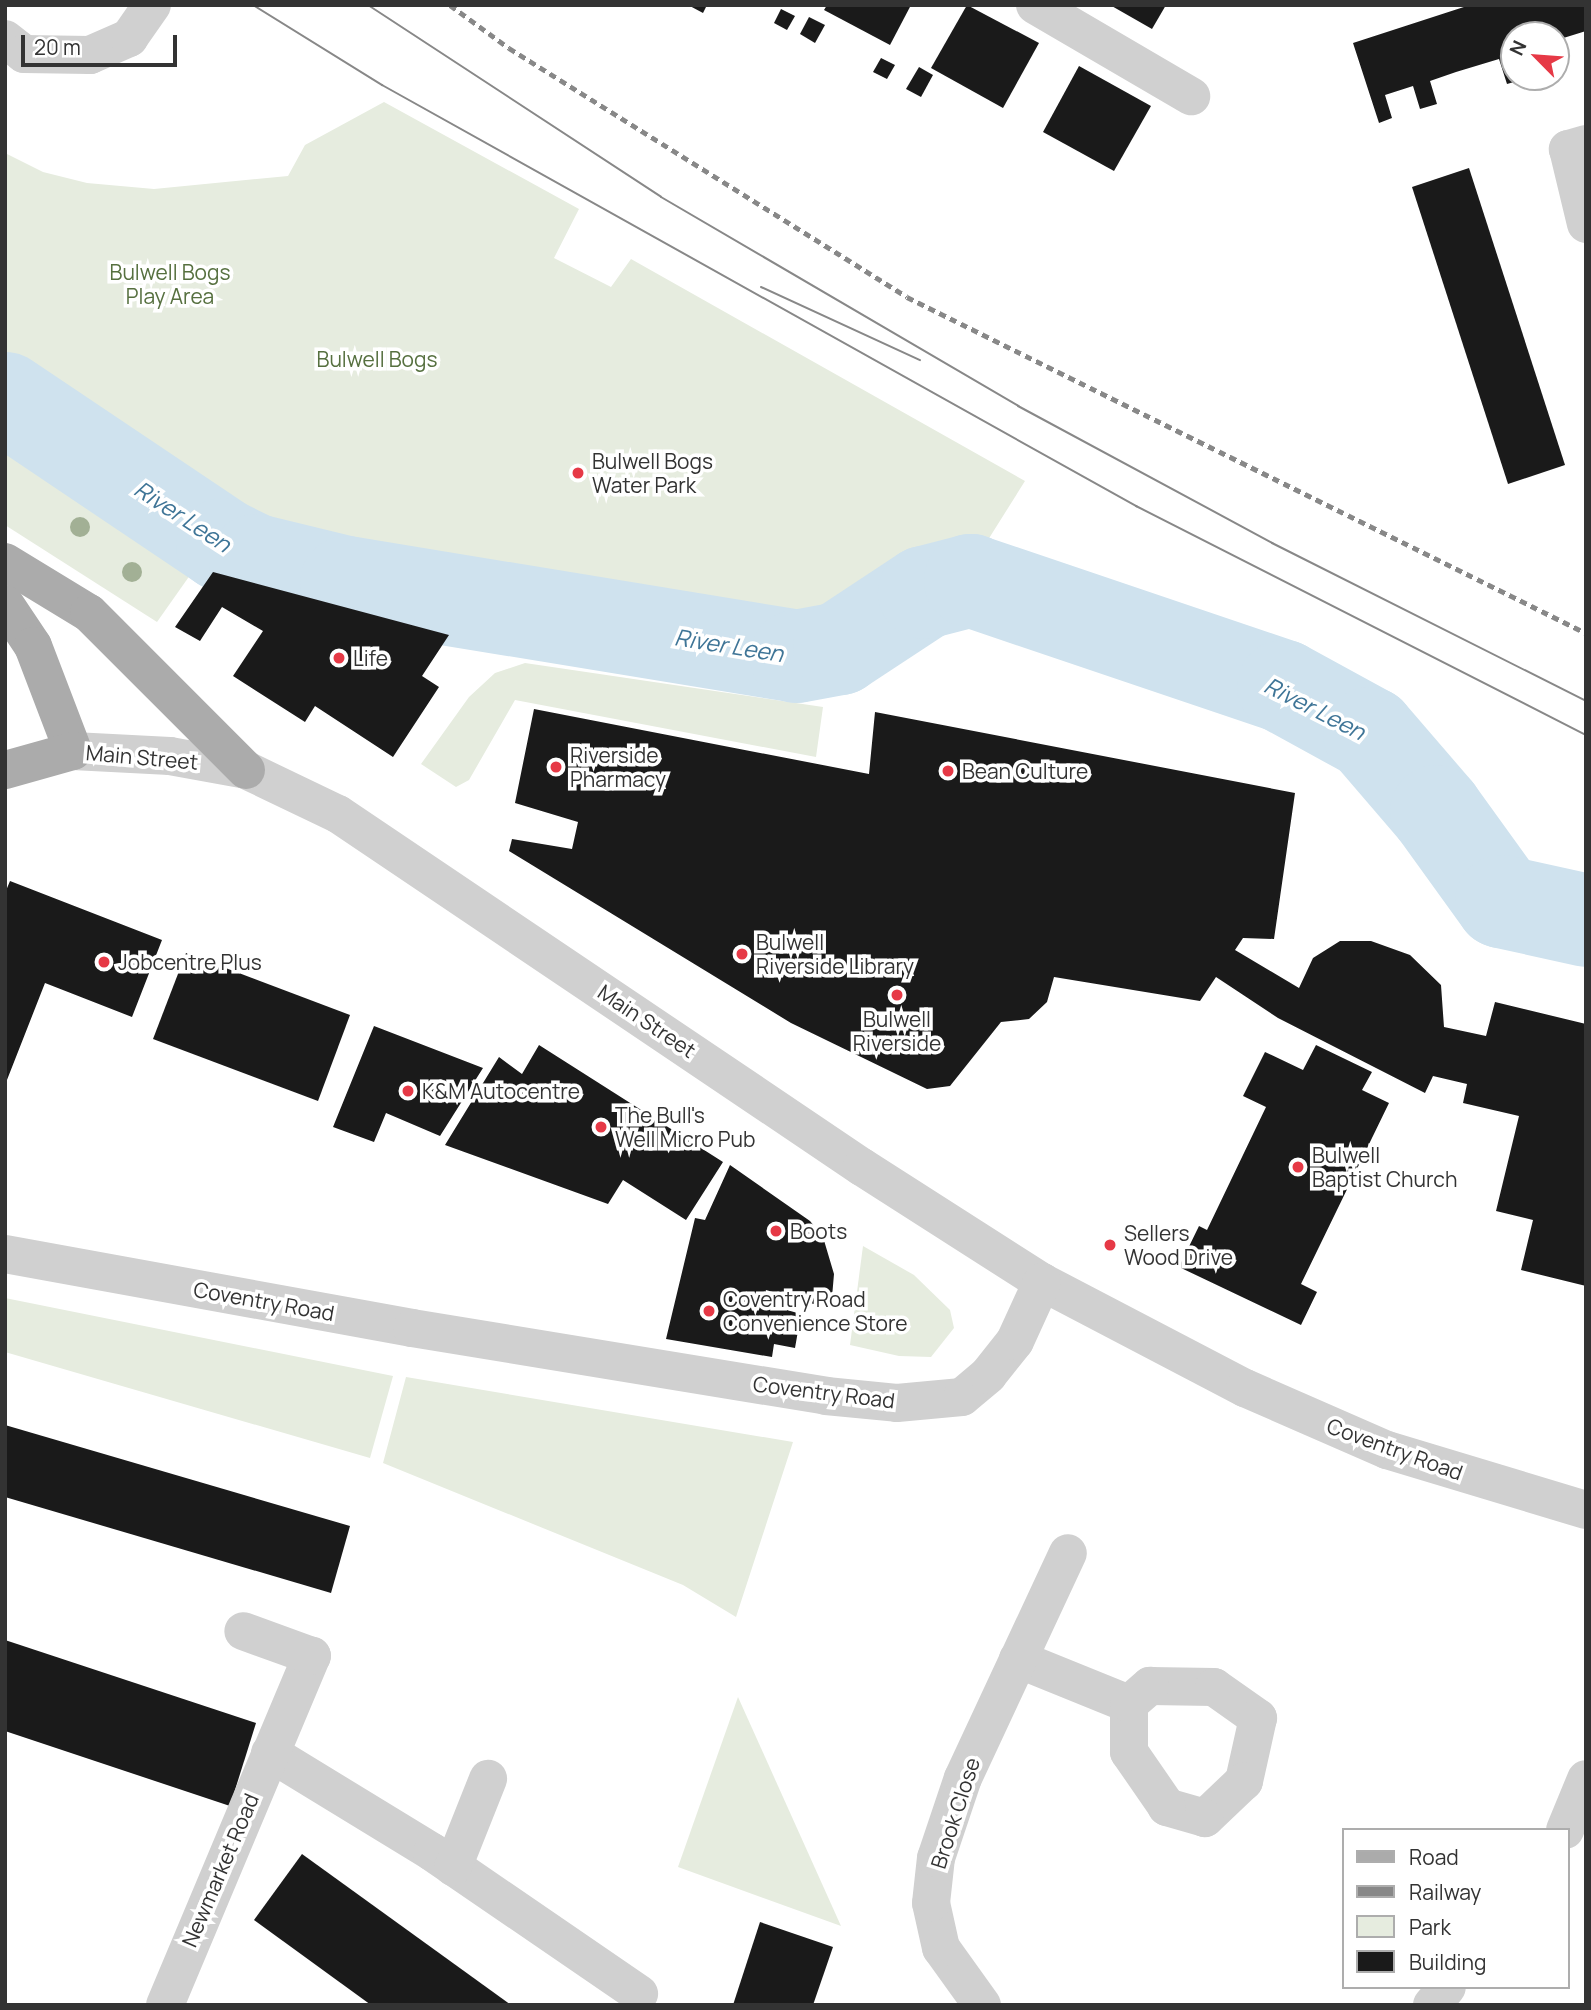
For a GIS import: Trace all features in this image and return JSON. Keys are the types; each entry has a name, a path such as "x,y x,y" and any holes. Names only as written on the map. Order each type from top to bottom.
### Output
{"main road":[{"name":"Main Street","path":"5,562 89,612 246,770"},
{"name":"Main Street","path":"5,604 33,646 73,751"},
{"path":"5,770 73,751"}],"street":[{"path":"5,38 24,54 90,55 129,38 152,5"},
{"path":"1035,5 1191,96"},
{"path":"1586,144 1568,149 1586,224"},
{"name":"Main Street","path":"73,751 170,756 246,770 338,814 862,1167 1042,1282"},
{"name":"Coventry Road","path":"5,1254 412,1328 826,1396 897,1403 962,1397 988,1375 1015,1341 1042,1282 1245,1388 1387,1450 1586,1510"},
{"name":"Brook Close","path":"982,2005 941,1948 931,1903 936,1858 963,1778 1068,1553"},
{"name":"Newmarket Road","path":"177,1999 270,1753 312,1656 243,1631"},
{"path":"1018,1659 1129,1704"},
{"path":"270,1753 453,1867 639,1994"},
{"path":"453,1867 488,1779"},
{"path":"1566,1828 1586,1779"},
{"path":"1432,2005 1445,1989"}],"green space":[{"name":"Bulwell Bogs","path":"384,102 579,209 554,258 611,287 631,259 1025,481 976,559 911,572 865,597 761,622 347,561 239,532 5,368 5,153 43,172 87,183 154,189 288,176 305,145"},
{"path":"5,427 200,561 157,622 5,525"},
{"path":"525,663 823,707 816,757 515,700 469,780 456,787 421,764 469,697 495,673"},
{"path":"863,1246 914,1275 950,1310 954,1328 931,1357 899,1356 850,1345"},
{"path":"5,1298 393,1376 370,1458 5,1352"},
{"path":"406,1377 793,1442 736,1617 683,1585 383,1463"},
{"path":"738,1697 841,1926 678,1867"}],"building":[{"path":"688,5 707,5 703,13"},
{"path":"827,5 911,5 890,45 824,10"},
{"path":"967,5 1039,43 1003,108 931,68"},
{"path":"1110,5 1166,5 1152,29"},
{"path":"1470,5 1586,5 1586,31 1570,36 1570,21 1500,21 1500,62 1499,59 1430,81 1437,104 1420,109 1413,86 1385,95 1392,118 1379,123 1353,43"},
{"path":"781,9 795,16 787,30 774,23"},
{"path":"809,17 825,25 815,43 800,34"},
{"path":"881,58 895,65 887,79 873,72"},
{"path":"1079,66 1151,106 1114,171 1043,132"},
{"path":"919,67 933,75 921,97 906,89"},
{"path":"1469,168 1565,465 1508,484 1412,187"},
{"name":"Life","path":"213,572 449,635 422,676 439,687 393,757 315,706 305,722 233,676 263,631 222,607 200,641 175,627"},
{"name":"Bulwell Riverside","path":"534,709 869,774 875,712 1295,793 1274,939 1243,938 1235,950 1299,988 1313,958 1340,941 1371,941 1410,955 1441,985 1444,1027 1486,1036 1495,1002 1586,1024 1586,1286 1521,1270 1533,1220 1496,1211 1519,1116 1463,1103 1467,1084 1433,1076 1425,1093 1278,1018 1216,977 1200,1001 1054,977 1047,1002 1029,1019 1001,1022 950,1086 927,1089 791,1023 509,851 512,839 572,849 578,822 515,803"},
{"path":"10,881 162,940 132,1017 45,983 5,1085 5,893"},
{"path":"186,953 350,1015 318,1101 153,1039"},
{"name":"K&M Autocentre","path":"374,1026 483,1068 440,1136 386,1113 374,1142 333,1127"},
{"path":"539,1045 723,1162 686,1220 623,1180 608,1204 445,1145 499,1057 522,1074"},
{"name":"Bulwell Baptist Church","path":"1316,1045 1372,1072 1362,1090 1389,1103 1301,1284 1317,1292 1301,1325 1179,1267 1199,1226 1207,1230 1266,1107 1243,1096 1265,1052 1303,1070"},
{"path":"730,1165 810,1221 823,1237 834,1274 831,1309 766,1290 762,1303 801,1314 795,1348 774,1344 772,1357 666,1339 695,1218 705,1220"},
{"path":"5,1425 350,1526 331,1593 5,1497"},
{"path":"5,1640 256,1723 230,1806 5,1731"},
{"path":"302,1854 511,2005 371,2005 254,1920"},
{"path":"760,1922 833,1947 813,2005 733,2005"}],"waterway":[{"name":"River Leen","path":"5,398 222,544 255,560 346,582 796,656 839,648 924,592 970,580 1283,686 1369,733 1436,811 1501,901 1586,920"}],"tram line":[{"path":"253,5 382,85 1136,506 1586,735"},
{"path":"368,5 661,197 1018,406 1272,543 1586,701"},
{"path":"761,287 920,360"}],"railway":[{"path":"450,5 509,48 907,297 1586,633"}],"place":[{"name":"Bulwell Bogs Water Park","path":"578,473"},
{"name":"Life","path":"339,658"},
{"name":"Riverside Pharmacy","path":"556,767"},
{"name":"Bean Culture","path":"948,771"},
{"name":"Bulwell Riverside Library","path":"742,954"},
{"name":"Jobcentre Plus","path":"104,962"},
{"name":"Bulwell Riverside","path":"897,995"},
{"name":"K&M Autocentre","path":"408,1091"},
{"name":"The Bull's Well Micro Pub","path":"601,1127"},
{"name":"Bulwell Baptist Church","path":"1298,1167"},
{"name":"Boots","path":"776,1231"},
{"name":"Sellers Wood Drive","path":"1110,1245"},
{"name":"Coventry Road Convenience Store","path":"709,1311"}],"park label":[{"name":"Bulwell Bogs Play Area","path":"170,284"}]}
